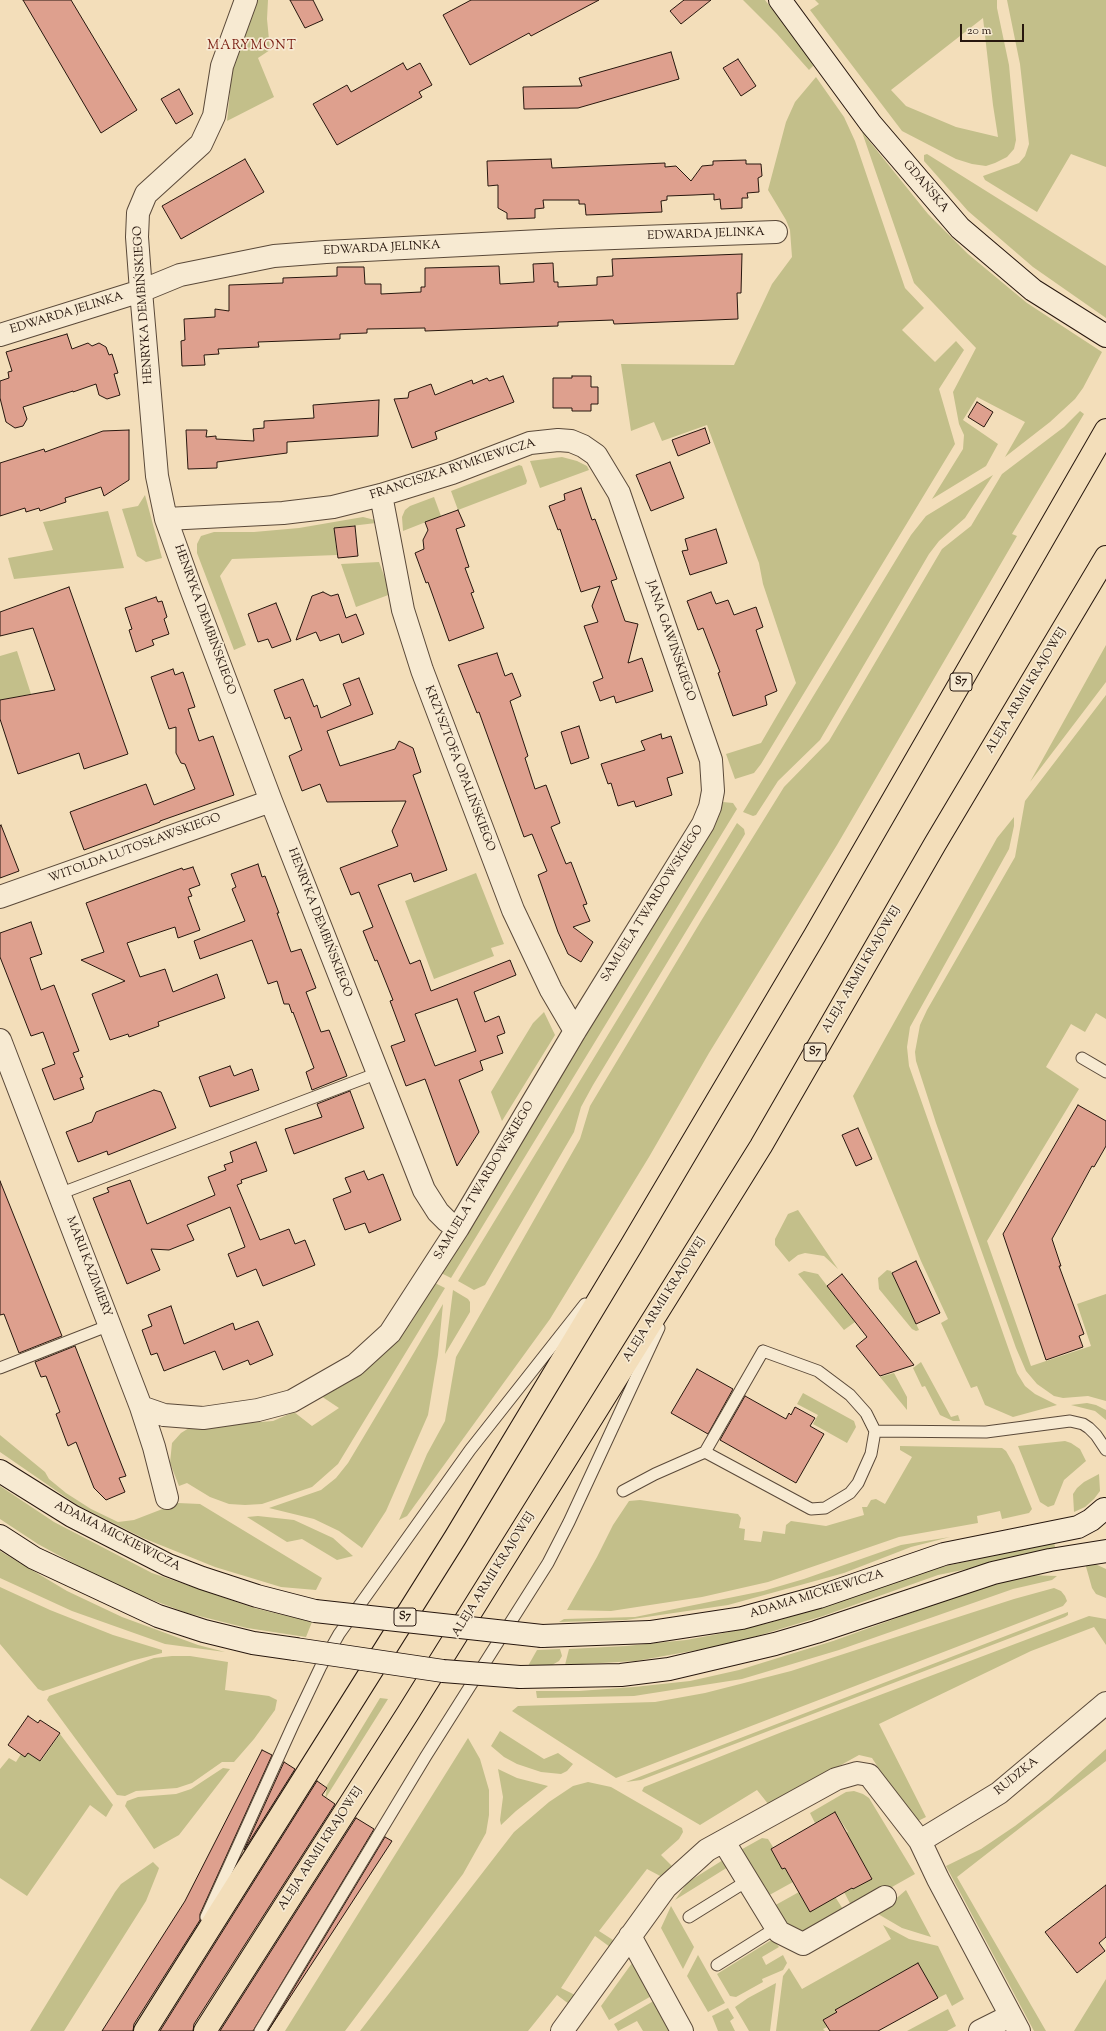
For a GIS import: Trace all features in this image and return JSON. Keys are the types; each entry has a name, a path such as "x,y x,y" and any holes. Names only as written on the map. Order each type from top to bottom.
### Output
{"highway":[{"name":"S7","path":"145,2031 175,1986 455,1538 631,1246 811,942 1106,430"},
{"name":"ALEJA ARMII KRAJOWEJ","path":"205,2031 408,1713 761,1146 931,851 1106,557"}],"street":[{"name":"HENRYKA DEMBIŃSKIEGO","path":"246,0 222,66 214,116 201,144 146,194 138,213 137,237 157,476 166,519 271,801 424,1190 438,1212 446,1221 458,1228"},
{"name":"GDAŃSKA","path":"780,0 871,124 960,228 1033,290 1106,336"},
{"name":"EDWARDA JELINKA","path":"0,335 141,291 180,275 274,256 544,241 776,232"},
{"name":"FRANCISZKA RYMKIEWICZA","path":"166,519 283,513 333,506 381,495 452,473 530,443 558,440 571,441 583,446 596,455 619,493"},
{"name":"JANA GAWIŃSKIEGO","path":"619,493 711,760 713,791"},
{"name":"KRZYSZTOFA OPALIŃSKIEGO","path":"381,495 403,610 422,670 513,910 551,990 575,1031"},
{"name":"SAMUELA TWARDOWSKIEGO","path":"141,1407 164,1415 182,1417 219,1416 258,1410 292,1401 323,1385 355,1365 390,1333 458,1228 575,1031 703,824 710,807 713,791"},
{"name":"WITOLDA LUTOSŁAWSKIEGO","path":"0,897 271,801"},
{"name":"MARII KAZIMIERY","path":"0,1040 141,1407 154,1447 167,1498"},
{"name":"ADAMA MICKIEWICZA","path":"0,1470 72,1516 168,1565 257,1596 315,1610 542,1636 650,1632 742,1618 820,1597 944,1554 1078,1527 1091,1520 1105,1507"},
{"path":"0,1536 34,1558 158,1616 204,1631 253,1643 443,1671 520,1677 620,1675 669,1669 775,1644 816,1632 993,1573 1106,1549 1101,1531 1105,1507"},
{"name":"RUDZKA","path":"920,1841 999,1794 1106,1703"},
{"path":"562,2031 666,1887 708,1850 836,1779 857,1773 869,1776 920,1841 1015,2023 980,2031"},
{"path":"724,1842 779,1932 803,1944 885,1897"},
{"path":"630,1936 682,2031"}],"lane":[{"path":"1082,1058 1106,1072"},
{"path":"59,1194 378,1073"},
{"path":"175,1986 296,1719 321,1666 339,1634 470,1450 631,1246"},
{"path":"260,2031 426,1756 548,1563 569,1522 691,1258"},
{"path":"0,1368 110,1326"},
{"path":"623,1491 655,1474 705,1452 763,1351 818,1372 850,1395 866,1413 875,1431 872,1454 858,1483 850,1493 825,1508 811,1509 705,1452"},
{"path":"875,1431 986,1432 1070,1421 1083,1424 1093,1432 1106,1450"},
{"path":"689,1917 747,1881"},
{"path":"717,1965 776,1928"}],"shaded area":[{"path":"258,0 268,0 267,19 270,50 258,58 274,97 227,121 233,62"},
{"path":"743,0 765,0 812,61 813,66 809,70 777,34"},
{"path":"815,0 997,0 997,8 1009,65 1016,140 1014,149 1007,157 995,163 986,166 972,164 956,159 902,131 810,10 819,4","holes":["983,18 998,137 956,127 906,106 891,90"]},
{"path":"1007,0 1106,0 1106,167 1071,154 1037,212 985,180 983,176 1019,163 1025,156 1029,144 1020,64"},
{"path":"816,77 844,117 855,141 905,288 924,308 902,330 935,362 956,341 964,350 939,389 955,444 761,764 754,773 735,779 726,754 761,743 796,683 763,584 759,563 707,425 662,441 654,422 631,431 621,364 734,365 772,284 792,257 790,230 786,220 768,190 786,122 795,102"},
{"path":"862,132 928,214 968,254 1027,303 1102,352 1083,388 1075,399 1050,422 1005,457 1025,422 977,397 963,420 998,444 986,466 932,499 963,449 964,435 959,424 953,392 976,348 914,283"},
{"path":"927,154 1106,266 1106,318 1033,267 968,211 924,161 924,155"},
{"path":"1080,411 1084,414 1012,534 1017,536 837,845 709,1053 649,1157 550,1319 407,1516 399,1520 427,1454 445,1421 456,1357 580,1139 590,1106 701,921 784,787 829,741 942,549 971,526 1002,474 1064,427"},
{"path":"562,457 577,461 587,466 589,470 540,488 530,461"},
{"path":"519,465 522,466 527,481 526,484 458,510 451,491"},
{"path":"993,475 965,518 939,541 929,554 820,740 778,781 756,815 753,816 743,812 911,535 926,516"},
{"path":"145,495 162,558 146,562 137,556 122,509 138,506"},
{"path":"434,497 441,516 403,531 402,517 405,510 410,506"},
{"path":"108,511 124,568 14,579 8,558 53,550 43,522"},
{"path":"363,517 375,520 376,523 334,528 337,555 232,559 220,576 246,645 234,650 197,553 197,544 201,536 214,532 254,532 299,528"},
{"path":"379,562 391,594 356,607 341,564"},
{"path":"1106,645 1106,682 1030,782"},
{"path":"17,651 31,694 0,700 0,656"},
{"path":"1106,695 1106,1019 1096,1013 1085,1032 1071,1024 1046,1067 1079,1089 987,1241 1031,1366 1091,1346 1077,1304 1106,1294 1106,1401 1088,1396 1063,1398 1054,1396 1037,1384 1026,1371 1016,1348 936,1123 916,1061 915,1052 920,1025 927,1010 1015,857 1025,801"},
{"path":"723,802 733,803 737,809 451,1278 441,1273 717,820"},
{"path":"1014,817 1014,826 1009,849 910,1027 907,1047 909,1066 1017,1373 1025,1386 1035,1394 1057,1405 1013,1417 985,1405 977,1386 971,1388 941,1323 948,1319 921,1261 853,1096 997,838"},
{"path":"737,823 744,829 745,834 593,1085 581,1107 574,1132 485,1285 474,1290 458,1281"},
{"path":"476,873 504,944 491,948 494,956 434,979 405,901"},
{"path":"544,1012 555,1035 502,1121 491,1092 533,1023"},
{"path":"798,1210 838,1269 824,1256 805,1253 798,1255 789,1262 775,1245 775,1239 788,1214"},
{"path":"887,1270 891,1271 919,1330 916,1331 912,1329 879,1289 878,1278"},
{"path":"804,1271 818,1274 855,1322 844,1330 798,1274"},
{"path":"435,1283 445,1288 338,1464 312,1487 262,1504 245,1505 229,1504 210,1497 187,1483 179,1486 170,1463 172,1443 181,1433 189,1428 273,1421 294,1412 312,1426 339,1408 321,1396 371,1364 410,1324"},
{"path":"453,1290 468,1299 470,1302 470,1312 445,1354"},
{"path":"443,1304 438,1355 428,1415 386,1511 362,1548 339,1531 314,1519 269,1508 321,1490 336,1478 348,1463"},
{"path":"921,1362 951,1417 958,1415 960,1421 953,1421 940,1415 925,1386 922,1387 913,1368"},
{"path":"894,1373 907,1397 907,1410 880,1377"},
{"path":"803,1393 854,1421 856,1427 847,1443 813,1424 818,1415 797,1404"},
{"path":"1087,1403 1096,1405 1106,1410 1106,1420 1095,1411 1071,1405"},
{"path":"0,1435 45,1472 49,1479 66,1493 91,1509 118,1522 134,1520 178,1503 200,1504 322,1578 316,1590 281,1587 215,1567 143,1538 77,1505 0,1452"},
{"path":"1065,1441 1080,1449 1086,1461 1064,1480 1054,1505 1048,1507 1040,1502 1018,1446"},
{"path":"900,1446 1002,1448 1006,1451 1014,1465 1032,1509 1029,1513 1002,1519 1000,1511 977,1516 978,1523 899,1537 768,1582 702,1597 611,1611 567,1610 613,1525 629,1501 640,1500 738,1514 741,1518 739,1528 745,1529 744,1540 761,1542 763,1531 785,1534 786,1525 791,1521 826,1526 864,1515 862,1507 867,1507 871,1500 876,1499 885,1504 912,1457 900,1450"},
{"path":"1099,1474 1100,1491 1085,1507 1074,1512 1073,1494 1084,1482"},
{"path":"0,1486 54,1522 152,1573 254,1608 312,1622 306,1637 247,1628 187,1613 139,1595 82,1568 38,1544 0,1519"},
{"path":"258,1516 294,1520 333,1538 353,1556 337,1560 302,1539 287,1542 247,1517"},
{"path":"950,1537 911,1547 844,1573 728,1605 626,1620 559,1622 564,1619 635,1617 763,1591 804,1579 901,1545"},
{"path":"1054,1542 1056,1551 938,1575 823,1616 731,1644 636,1661 565,1665 569,1649 626,1646 686,1640 729,1632 769,1623 822,1607 937,1568"},
{"path":"0,1551 67,1591 122,1617 198,1645 225,1652 165,1644 72,1611 0,1578"},
{"path":"1085,1563 1093,1563 1106,1569 1106,1598 1096,1594 1092,1588"},
{"path":"1027,1575 1057,1576 1052,1580 1013,1589 839,1650 742,1679 634,1696 537,1698 536,1691 579,1691 634,1687 690,1681 739,1670 833,1641 994,1583"},
{"path":"0,1587 50,1610 113,1635 162,1650 162,1653 131,1661 50,1689 43,1691 38,1689 0,1644"},
{"path":"1054,1588 1061,1591 1065,1596 1067,1601 1063,1606 616,1778 512,1711 518,1706 655,1702 705,1693 791,1671 1014,1599"},
{"path":"1068,1612 1068,1615 1065,1617 641,1780 626,1782"},
{"path":"1089,1616 1106,1619 1106,1645 1094,1627 1031,1651 879,1724 926,1817 916,1822 909,1815 872,1758 859,1755 769,1805 757,1790 700,1825 642,1791 644,1787 782,1732"},
{"path":"560,1649 562,1656 559,1661 552,1665 528,1666 537,1650"},
{"path":"190,1656 228,1662 225,1690 269,1696 277,1700 275,1710 254,1739 234,1762 222,1762 192,1783 177,1788 136,1791 125,1796 117,1795 47,1700 49,1696 154,1658"},
{"path":"380,1698 388,1699 325,1799 326,1787"},
{"path":"500,1731 544,1759 558,1753 573,1764 567,1771 561,1774 541,1772 517,1764 504,1757 491,1746"},
{"path":"60,1734 113,1805 106,1817 90,1805 27,1896 0,1878 0,1769 9,1758 16,1762 21,1754 28,1753 41,1761"},
{"path":"468,1738 480,1759 489,1790 489,1815 486,1833 463,1874 345,2031 285,2031"},
{"path":"1106,1749 1106,1761 957,1877 1046,2031 1034,2031 946,1866 981,1849 1015,1826 1049,1800"},
{"path":"223,1768 230,1769 179,1835 154,1849 125,1806 127,1801 138,1797 176,1794 191,1789"},
{"path":"498,1769 517,1778 548,1786 501,1825 500,1820 503,1797"},
{"path":"588,1782 611,1787 682,1828 683,1832 679,1839 661,1855 673,1867 664,1878 647,1869 599,1931 613,1940 610,1947 595,1936 561,1988 575,1995 569,2004 557,1995 528,2031 360,2031 514,1832 549,1802 573,1786"},
{"path":"854,1791 869,1798 915,1874 853,1909 843,1890 851,1886 853,1889 872,1878 846,1833 848,1832 835,1812 815,1823 810,1813 846,1792"},
{"path":"762,1838 768,1839 773,1847 771,1849 782,1869 785,1868 793,1882 764,1898 737,1852"},
{"path":"723,1860 728,1867 675,1900 688,1882"},
{"path":"153,1862 159,1868 146,1901 64,2031 30,2031 115,1892 121,1884"},
{"path":"906,1890 931,1937 902,1928 878,1914"},
{"path":"799,1892 810,1912 834,1895 846,1914 810,1931 795,1930 783,1925 772,1907"},
{"path":"671,1906 694,1947 683,1969 661,1928"},
{"path":"883,1925 909,1939 938,1946 964,1999 952,2006 946,1994 938,1998 918,1964 836,2010 837,2012 824,2020 827,2027 823,2029 825,2031 776,2031 783,1976 789,1968 802,1989 891,1939"},
{"path":"773,1939 779,1947 762,1957 766,1965 783,1955 787,1963 783,1970 762,1979 763,1982 736,1997 730,1996 717,1974"},
{"path":"698,1955 725,2003 708,2012 687,1976"},
{"path":"635,1959 655,1994 609,2020 601,2006"},
{"path":"1106,1979 1106,2031 1074,2031"},
{"path":"776,1983 770,2031 749,2031 735,2007"},
{"path":"657,1999 674,2031 643,2031 637,2021 618,2031 614,2024"},
{"path":"728,2008 734,2018 730,2021 735,2031 718,2031 712,2016"},
{"path":"948,2009 956,2026 947,2031 907,2031"}],"building":[{"path":"23,0 71,0 137,110 101,133"},
{"path":"290,0 313,0 323,20 305,28"},
{"path":"471,0 599,0 531,36 529,33 470,65 443,15"},
{"path":"684,0 711,0 681,24 670,11"},
{"path":"671,52 679,79 578,108 524,109 523,87 582,86 579,78"},
{"path":"738,59 756,86 741,96 723,68"},
{"path":"403,63 407,70 420,63 432,85 419,92 422,97 337,145 313,104 347,85 351,92"},
{"path":"179,89 193,114 176,124 161,99"},
{"path":"245,159 264,192 181,239 162,206"},
{"path":"551,159 552,168 665,163 665,167 676,166 691,181 702,166 713,165 713,161 746,160 746,164 761,164 762,176 758,178 759,192 747,193 748,198 742,198 742,208 721,209 720,199 714,200 714,194 667,196 667,200 661,201 662,212 586,215 585,204 579,204 579,200 543,200 544,208 535,209 535,218 507,219 507,213 498,208 498,185 488,186 487,161"},
{"path":"742,254 741,293 737,293 738,319 614,324 613,320 558,322 558,326 425,331 425,328 367,329 367,333 340,334 340,339 258,342 259,347 218,349 219,354 204,355 205,365 182,366 181,341 185,340 184,319 215,317 215,309 229,311 229,285 283,283 283,278 337,276 337,267 364,267 365,284 381,284 381,294 421,292 421,287 425,287 425,268 499,266 500,284 534,282 533,264 553,263 554,282 558,282 558,287 597,285 597,277 613,276 612,259"},
{"path":"67,334 72,349 88,343 92,346 99,343 106,347 109,355 112,354 118,373 114,374 120,395 107,399 99,395 96,384 73,391 23,407 27,419 23,426 15,428 6,422 0,398 0,381 9,378 8,372 12,371 6,352"},
{"path":"503,376 514,402 435,432 437,439 412,448 394,399 408,398 409,392 431,384 435,395 472,380 473,384 487,378 489,381"},
{"path":"572,376 591,376 591,387 598,387 598,404 591,404 591,411 572,411 572,408 553,408 553,378 572,378"},
{"path":"379,400 378,436 287,442 287,453 217,462 217,468 188,469 186,430 207,430 206,437 216,436 216,439 254,441 253,429 264,428 264,421 314,418 313,405"},
{"path":"977,402 993,412 984,427 968,417"},
{"path":"705,428 710,443 678,456 672,440"},
{"path":"129,430 129,480 104,496 101,487 65,498 66,502 40,511 39,508 26,512 25,508 0,516 0,463 44,449 45,452 103,431"},
{"path":"670,462 684,498 651,511 636,475"},
{"path":"581,488 592,520 595,519 617,579 611,581 625,621 638,624 628,663 642,658 653,691 616,703 614,696 600,701 593,682 603,678 584,626 598,622 592,606 600,586 581,592 560,529 558,530 549,506 565,500 564,494"},
{"path":"458,510 465,526 456,529 469,567 465,568 474,592 471,593 484,628 449,641 428,582 426,583 415,553 424,549 423,540 428,530 425,522"},
{"path":"355,526 358,556 338,558 334,528"},
{"path":"716,529 727,563 690,575 682,551 688,550 685,539"},
{"path":"69,587 128,754 84,769 79,753 18,774 0,719 0,700 55,690 33,628 0,636 0,612"},
{"path":"323,592 331,596 338,594 346,618 356,614 364,634 342,643 339,634 320,641 316,632 296,640 312,596"},
{"path":"711,592 716,604 728,600 734,615 756,607 763,627 756,630 777,691 765,696 767,705 733,716 718,673 720,672 703,628 698,630 687,601"},
{"path":"156,597 158,602 162,601 167,617 164,619 169,634 152,640 154,645 136,652 129,630 132,629 125,608"},
{"path":"276,603 291,641 272,648 268,639 258,642 248,614"},
{"path":"497,653 505,676 512,673 521,696 510,701 528,756 525,758 535,789 546,785 560,823 551,827 566,864 571,862 587,904 583,905 590,921 573,927 593,942 581,962 568,954 558,932 538,875 547,871 532,834 524,837 479,712 477,713 458,665"},
{"path":"173,669 175,675 183,672 195,707 188,709 199,741 213,736 234,795 84,850 70,812 146,784 154,805 195,789 185,764 181,763 176,753 176,727 169,729 151,677"},
{"path":"359,678 373,714 327,731 340,766 395,749 399,741 413,748 421,772 413,775 447,870 414,882 411,873 378,885 410,964 420,960 431,991 510,960 516,975 474,992 485,1022 499,1016 505,1033 497,1036 503,1053 480,1061 483,1070 459,1080 479,1132 457,1166 425,1079 406,1086 391,1046 405,1041 390,1001 393,1000 377,960 375,961 363,931 373,927 359,892 351,895 340,868 398,846 392,831 406,801 327,802 320,784 302,791 289,756 302,750 290,717 285,719 274,690 303,679 314,707 317,705 321,718 351,705 343,684","holes":["457,999 476,1051 435,1066 415,1014"]},
{"path":"579,726 589,758 571,764 561,732"},
{"path":"661,734 662,739 671,736 683,773 667,778 672,795 636,807 634,801 618,806 611,783 608,784 601,764 645,750 641,741"},
{"path":"1,825 19,871 0,878 0,826"},
{"path":"258,864 262,877 265,876 279,913 277,913 291,952 301,949 316,988 306,992 321,1032 329,1030 347,1076 312,1090 306,1072 314,1068 293,1012 292,1013 289,1004 284,1004 277,981 268,984 252,940 200,959 194,941 245,921 232,889 236,887 231,874"},
{"path":"193,867 200,885 189,889 192,896 188,897 200,930 178,938 175,927 127,943 140,977 165,969 173,992 217,974 225,998 158,1022 159,1026 129,1037 128,1034 110,1040 92,994 125,981 81,960 104,952 86,903 182,868 183,870"},
{"path":"31,922 42,954 30,958 41,990 54,985 79,1051 73,1053 83,1077 80,1078 84,1089 54,1100 42,1069 55,1064 43,1032 31,1036 0,957 0,933"},
{"path":"230,1066 234,1076 252,1069 259,1090 210,1107 199,1077"},
{"path":"154,1090 161,1092 176,1128 108,1155 107,1151 78,1162 66,1132 92,1122 96,1112"},
{"path":"350,1091 364,1128 294,1154 285,1129 322,1117 317,1104"},
{"path":"1078,1105 1106,1121 1106,1146 1094,1167 1092,1166 1052,1239 1061,1266 1059,1266 1084,1334 1079,1336 1083,1347 1046,1360 1003,1234"},
{"path":"858,1128 872,1159 856,1166 842,1135"},
{"path":"256,1142 267,1171 241,1180 242,1183 237,1185 260,1240 289,1229 295,1244 305,1240 315,1265 263,1286 256,1269 237,1277 228,1254 245,1247 230,1207 187,1225 194,1240 169,1250 151,1249 160,1270 127,1284 93,1198 109,1192 107,1188 130,1180 147,1224 215,1195 208,1177 226,1170 224,1165 233,1162 230,1152"},
{"path":"364,1171 368,1180 383,1174 401,1220 369,1233 365,1223 345,1230 333,1199 351,1192 345,1178"},
{"path":"0,1181 62,1336 19,1353 4,1314 0,1315"},
{"path":"916,1261 940,1313 916,1324 892,1273"},
{"path":"842,1274 914,1365 880,1376 856,1346 867,1337 827,1286"},
{"path":"171,1306 184,1344 233,1323 235,1330 258,1321 273,1355 250,1365 248,1360 223,1370 215,1351 164,1371 157,1353 151,1355 142,1330 152,1326 148,1315"},
{"path":"75,1346 126,1476 119,1478 125,1492 106,1500 94,1488 76,1442 68,1446 56,1414 60,1412 46,1376 41,1377 35,1362"},
{"path":"697,1369 733,1389 708,1434 671,1413"},
{"path":"745,1396 786,1419 789,1413 791,1415 795,1407 815,1418 810,1426 824,1434 796,1483 720,1440"},
{"path":"28,1716 38,1723 40,1720 60,1733 40,1761 28,1753 25,1757 8,1745"},
{"path":"262,1750 272,1755 200,1914 200,1920 134,2024 133,2031 102,2031 185,1901"},
{"path":"284,1762 295,1769 244,1850"},
{"path":"317,1781 327,1788 322,1795 335,1804 194,2024 193,2031 160,2031"},
{"path":"835,1812 872,1879 853,1889 852,1888 810,1912 785,1868 782,1869 771,1849"},
{"path":"356,1818 374,1829 253,2031 220,2031"},
{"path":"385,1837 392,1841 268,2031"},
{"path":"1106,1885 1106,1937 1099,1943 1105,1951 1077,1973 1045,1932"},
{"path":"918,1963 938,1998 878,2031 830,2031 823,2020 837,2012 835,2010"}],"district":[{"name":"MARYMONT","path":"252,47"}]}
